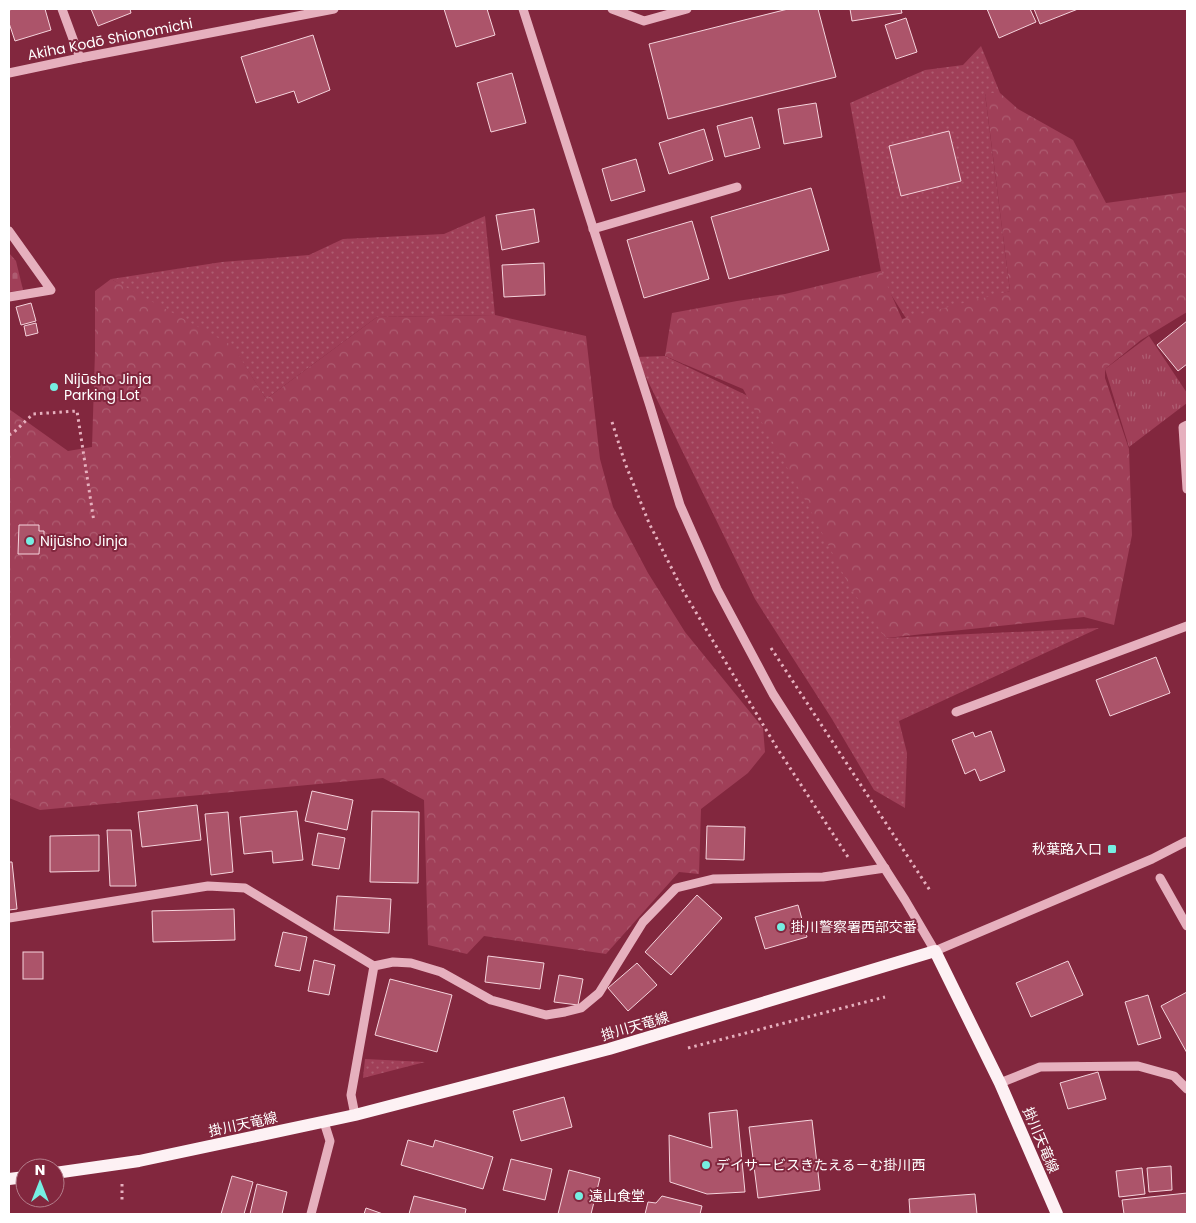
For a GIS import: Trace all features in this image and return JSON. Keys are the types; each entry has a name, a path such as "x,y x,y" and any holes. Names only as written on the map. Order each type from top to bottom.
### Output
{"main road":[{"name":"掛川天竜線","path":"65,1172 138,1161 355,1115 609,1049 935,951 1000,1083 1057,1214"}],"street":[{"path":"62,9 80,58"},
{"name":"Akiha Kodō Shionomichi","path":"9,74 80,58 334,9"},
{"path":"523,9 680,505 716,590 773,694 885,868 935,951 1152,859 1187,841"},
{"path":"612,9 644,21 687,9"},
{"path":"593,229 737,188"},
{"path":"9,232 51,290 9,297"},
{"path":"1187,424 1183,428 1187,489"},
{"path":"956,712 1187,626"},
{"path":"9,918 208,886 245,888 374,966 393,962 411,963 441,972 491,1000 546,1014 581,1008 599,993 643,922 676,888 713,879 823,877 885,868"},
{"path":"1160,878 1187,926"},
{"path":"355,1115 351,1095 374,966"},
{"path":"1000,1083 1040,1066 1138,1066 1174,1076 1187,1090"},
{"path":"311,1214 330,1141 324,1122"}],"path":[{"path":"9,435 34,414 77,411 94,522"},
{"path":"612,422 625,462 649,523 682,589 777,748 851,862"},
{"path":"770,647 931,892"},
{"path":"121,1184 122,1201"}],"green space":[{"path":"981,46 1000,93 985,94 1010,291 909,323 883,282 850,103 925,70 963,65"},
{"path":"985,93 1000,93 1018,109 1073,140 1106,203 1187,192 1187,312 1141,340 1105,369 1105,378 1129,449 1132,535 1114,625 1084,617 886,638 851,589 803,496 743,389 665,356 672,313 785,294 881,271 902,319 1010,291"},
{"path":"485,216 495,315 377,317 266,399 238,355 111,279 222,262 309,255 343,239 444,234"},
{"path":"9,253 16,261 23,290 9,292"},
{"path":"111,279 233,346 266,399 377,317 495,315 586,336 600,459 613,507 648,573 685,632 763,728 765,752 748,773 701,809 699,874 679,872 606,954 484,936 467,954 428,945 424,800 383,778 40,810 9,798 9,409 68,451 92,447 95,291"},
{"path":"1149,336 1187,393 1187,403 1129,447 1105,369"},
{"path":"665,356 748,396 886,638 1099,628 899,721 907,753 905,808 874,790 832,719 755,599 636,357"},
{"path":"365,1059 425,1062 363,1078"}],"building":[{"path":"45,9 51,30 15,41 9,23 9,10"},
{"path":"91,9 130,9 131,13 98,26"},
{"path":"444,9 487,9 495,35 456,47"},
{"path":"788,9 818,9 836,77 668,119 649,44"},
{"path":"850,9 901,9 902,13 852,21"},
{"path":"987,9 1030,9 1036,22 999,38"},
{"path":"1034,9 1078,9 1040,24"},
{"path":"906,18 917,52 896,59 885,25"},
{"path":"313,35 330,90 298,103 294,91 256,103 241,57"},
{"path":"512,73 526,123 491,132 477,83"},
{"path":"816,103 822,137 784,144 778,109"},
{"path":"752,117 760,148 725,157 717,126"},
{"path":"704,129 713,160 669,174 659,143"},
{"path":"949,131 961,181 901,196 889,146"},
{"path":"636,159 645,191 611,201 602,169"},
{"path":"811,188 829,250 729,279 711,217"},
{"path":"534,209 539,242 502,250 496,215"},
{"path":"692,221 709,279 644,298 627,240"},
{"path":"544,263 545,295 504,297 502,265"},
{"path":"31,303 36,321 21,325 16,307"},
{"path":"1187,321 1187,364 1178,371 1157,345"},
{"path":"36,323 38,333 26,336 24,326"},
{"path":"19,525 39,525 39,531 44,531 44,539 40,539 39,554 18,554"},
{"path":"1156,657 1170,693 1110,716 1096,680"},
{"path":"991,731 1005,771 980,781 975,769 965,774 952,740 973,732 975,737"},
{"path":"312,791 353,800 347,830 305,821"},
{"path":"197,805 201,840 142,847 138,812"},
{"path":"297,811 303,860 273,863 272,851 244,854 240,817"},
{"path":"372,811 419,812 418,883 370,882"},
{"path":"228,812 233,872 211,875 205,814"},
{"path":"707,826 745,827 744,860 706,859"},
{"path":"107,830 131,830 136,886 110,886"},
{"path":"318,833 345,838 339,869 312,865"},
{"path":"99,835 99,871 50,872 50,836"},
{"path":"9,862 12,862 17,909 9,910"},
{"path":"697,895 722,918 671,975 645,952"},
{"path":"337,896 391,899 389,933 334,930"},
{"name":"掛川警察署西部交番","path":"798,905 807,937 765,949 755,917"},
{"path":"234,909 235,940 153,942 152,911"},
{"path":"283,932 307,937 300,971 275,966"},
{"path":"23,952 43,952 43,979 23,979"},
{"path":"488,956 544,963 540,989 485,982"},
{"path":"314,960 335,965 329,995 308,991"},
{"path":"1068,961 1083,995 1031,1017 1016,983"},
{"path":"637,963 657,985 628,1011 608,988"},
{"path":"559,975 583,979 578,1005 554,1002"},
{"path":"390,979 452,995 437,1052 375,1035"},
{"path":"1187,992 1187,1053 1161,1006"},
{"path":"1148,995 1161,1038 1138,1045 1125,1002"},
{"path":"1098,1072 1106,1099 1068,1109 1060,1083"},
{"path":"564,1097 572,1127 521,1141 513,1111"},
{"name":"デイサービスきたえる－む掛川西","path":"737,1110 745,1192 707,1194 670,1182 669,1135 712,1148 709,1113"},
{"path":"812,1120 820,1190 758,1198 749,1127"},
{"path":"408,1140 433,1147 435,1140 493,1157 483,1189 401,1165"},
{"path":"511,1159 552,1169 545,1200 503,1190"},
{"path":"1171,1166 1172,1190 1149,1192 1147,1168"},
{"path":"1142,1168 1145,1194 1119,1197 1116,1171"},
{"name":"遠山食堂","path":"569,1170 600,1178 591,1214 558,1214"},
{"path":"232,1176 253,1182 244,1214 221,1214"},
{"path":"257,1184 287,1192 282,1214 250,1214"},
{"path":"1187,1193 1187,1214 1124,1214 1122,1200"},
{"path":"975,1194 977,1214 910,1214 909,1199"},
{"path":"414,1196 466,1209 465,1214 409,1214"},
{"path":"662,1196 702,1206 700,1214 645,1214 648,1202 656,1203"},
{"path":"366,1208 383,1214 364,1214"}],"place":[{"name":"Nijūsho Jinja Parking Lot","path":"54,387"},
{"name":"Nijūsho Jinja","path":"30,541"},
{"name":"秋葉路入口","path":"1112,849"},
{"name":"掛川警察署西部交番","path":"781,927"},
{"name":"デイサービスきたえる－む掛川西","path":"706,1165"},
{"name":"遠山食堂","path":"579,1196"}]}
